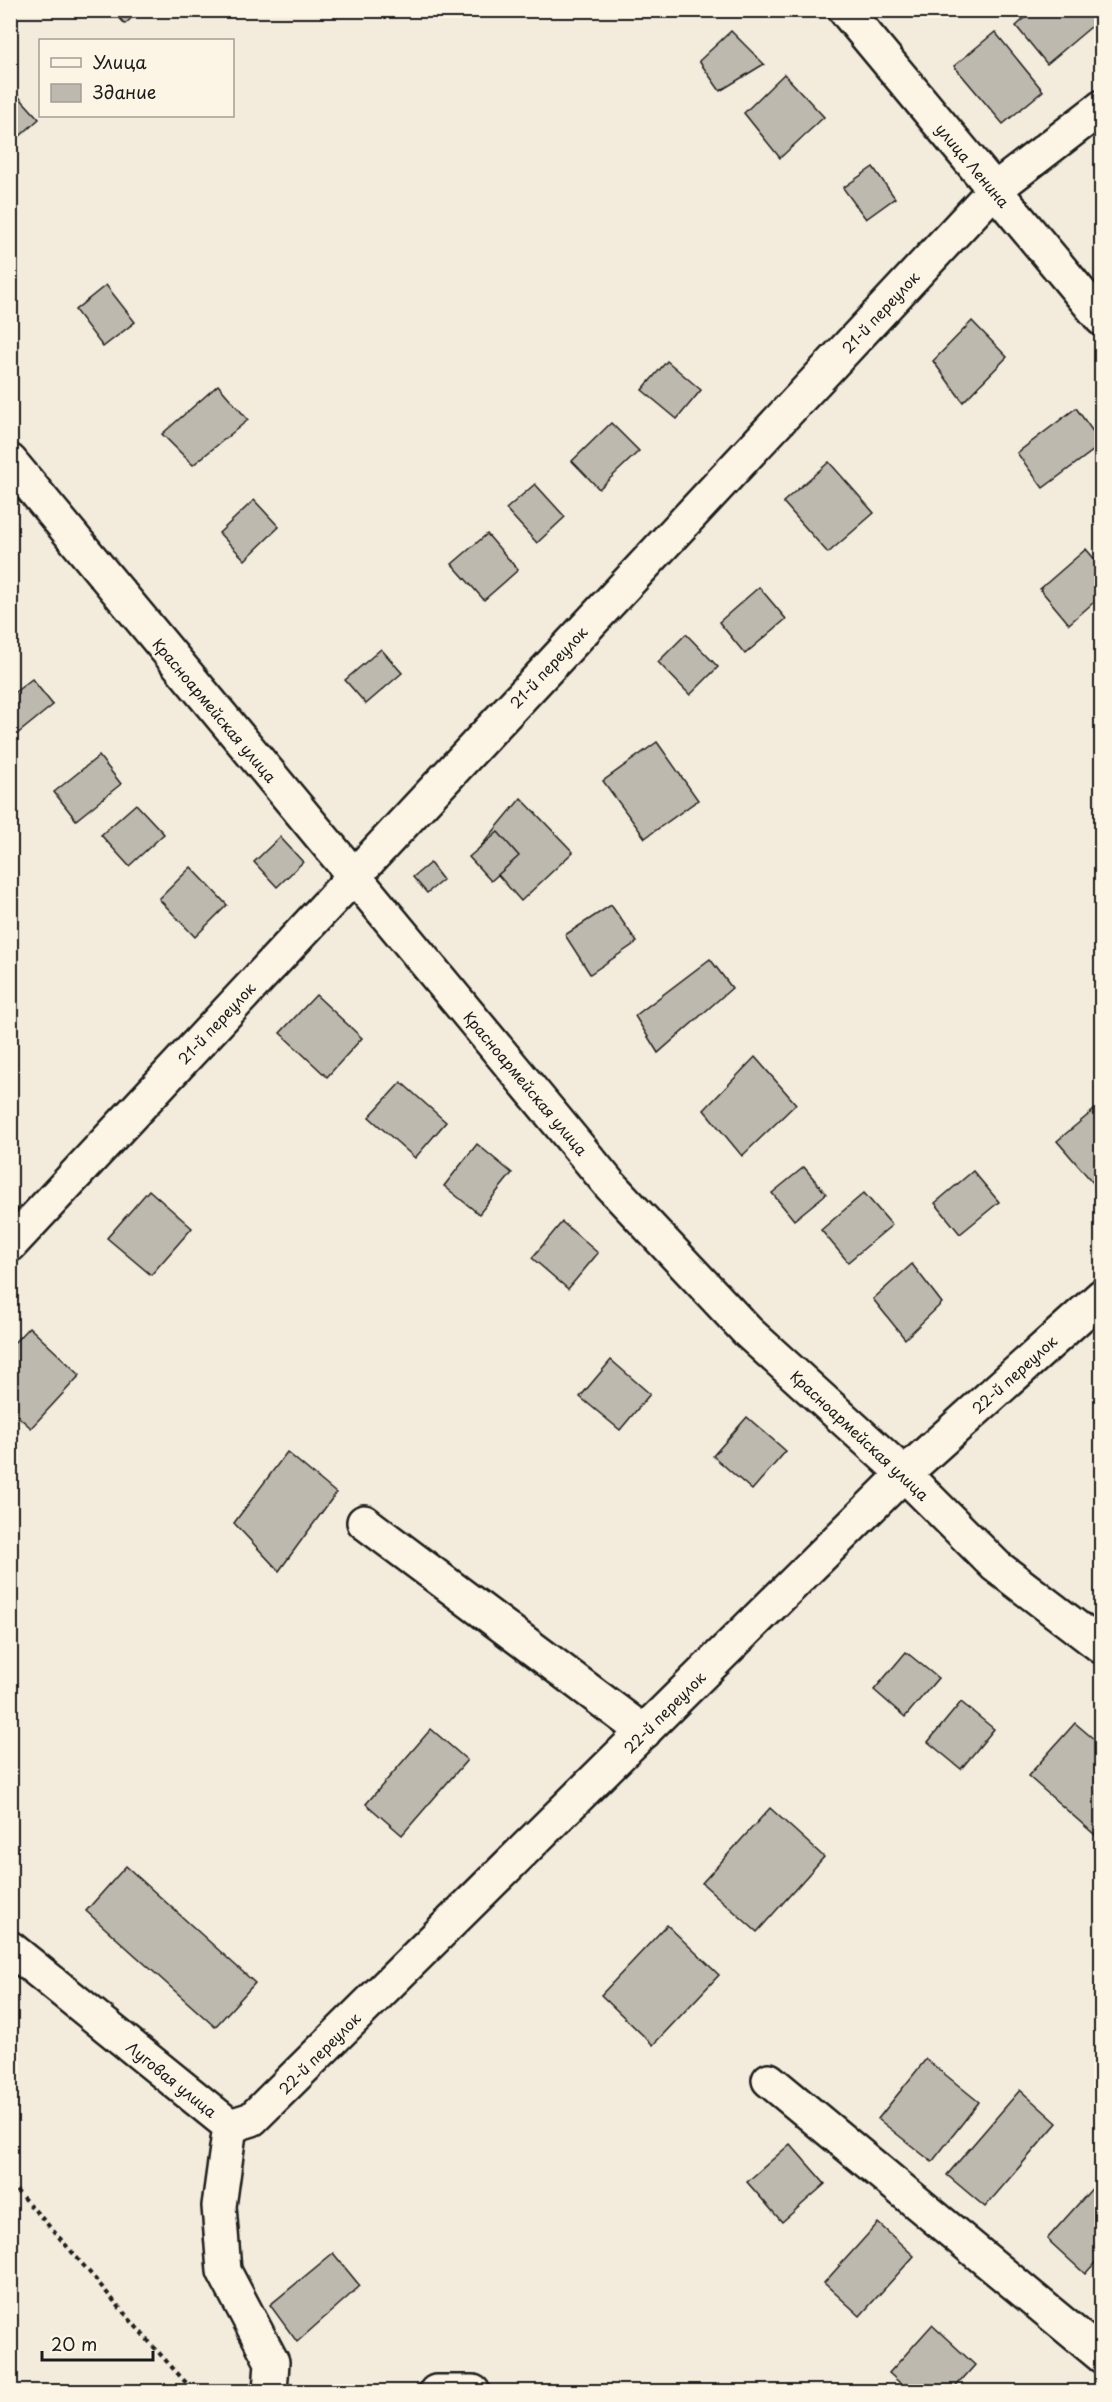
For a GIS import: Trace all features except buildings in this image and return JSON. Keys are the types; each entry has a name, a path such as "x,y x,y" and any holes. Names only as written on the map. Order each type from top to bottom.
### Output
{"street":[{"name":"улица Ленина","path":"845,10 1101,319"},
{"name":"21-й переулок","path":"10,1245 994,190 1101,107"},
{"name":"Красноармейская улица","path":"10,461 610,1185 748,1332 904,1474 996,1566 1101,1647"},
{"name":"22-й переулок","path":"230,2126 252,2120 904,1474 1101,1296"},
{"path":"364,1522 644,1732"},
{"name":"Луговая улица","path":"10,1948 230,2126 219,2206 224,2271 272,2362 270,2391"},
{"path":"770,2080 1101,2356"},
{"path":"436,2391 473,2391"}],"path":[{"path":"10,2184 53,2228 168,2363 195,2391"}]}
